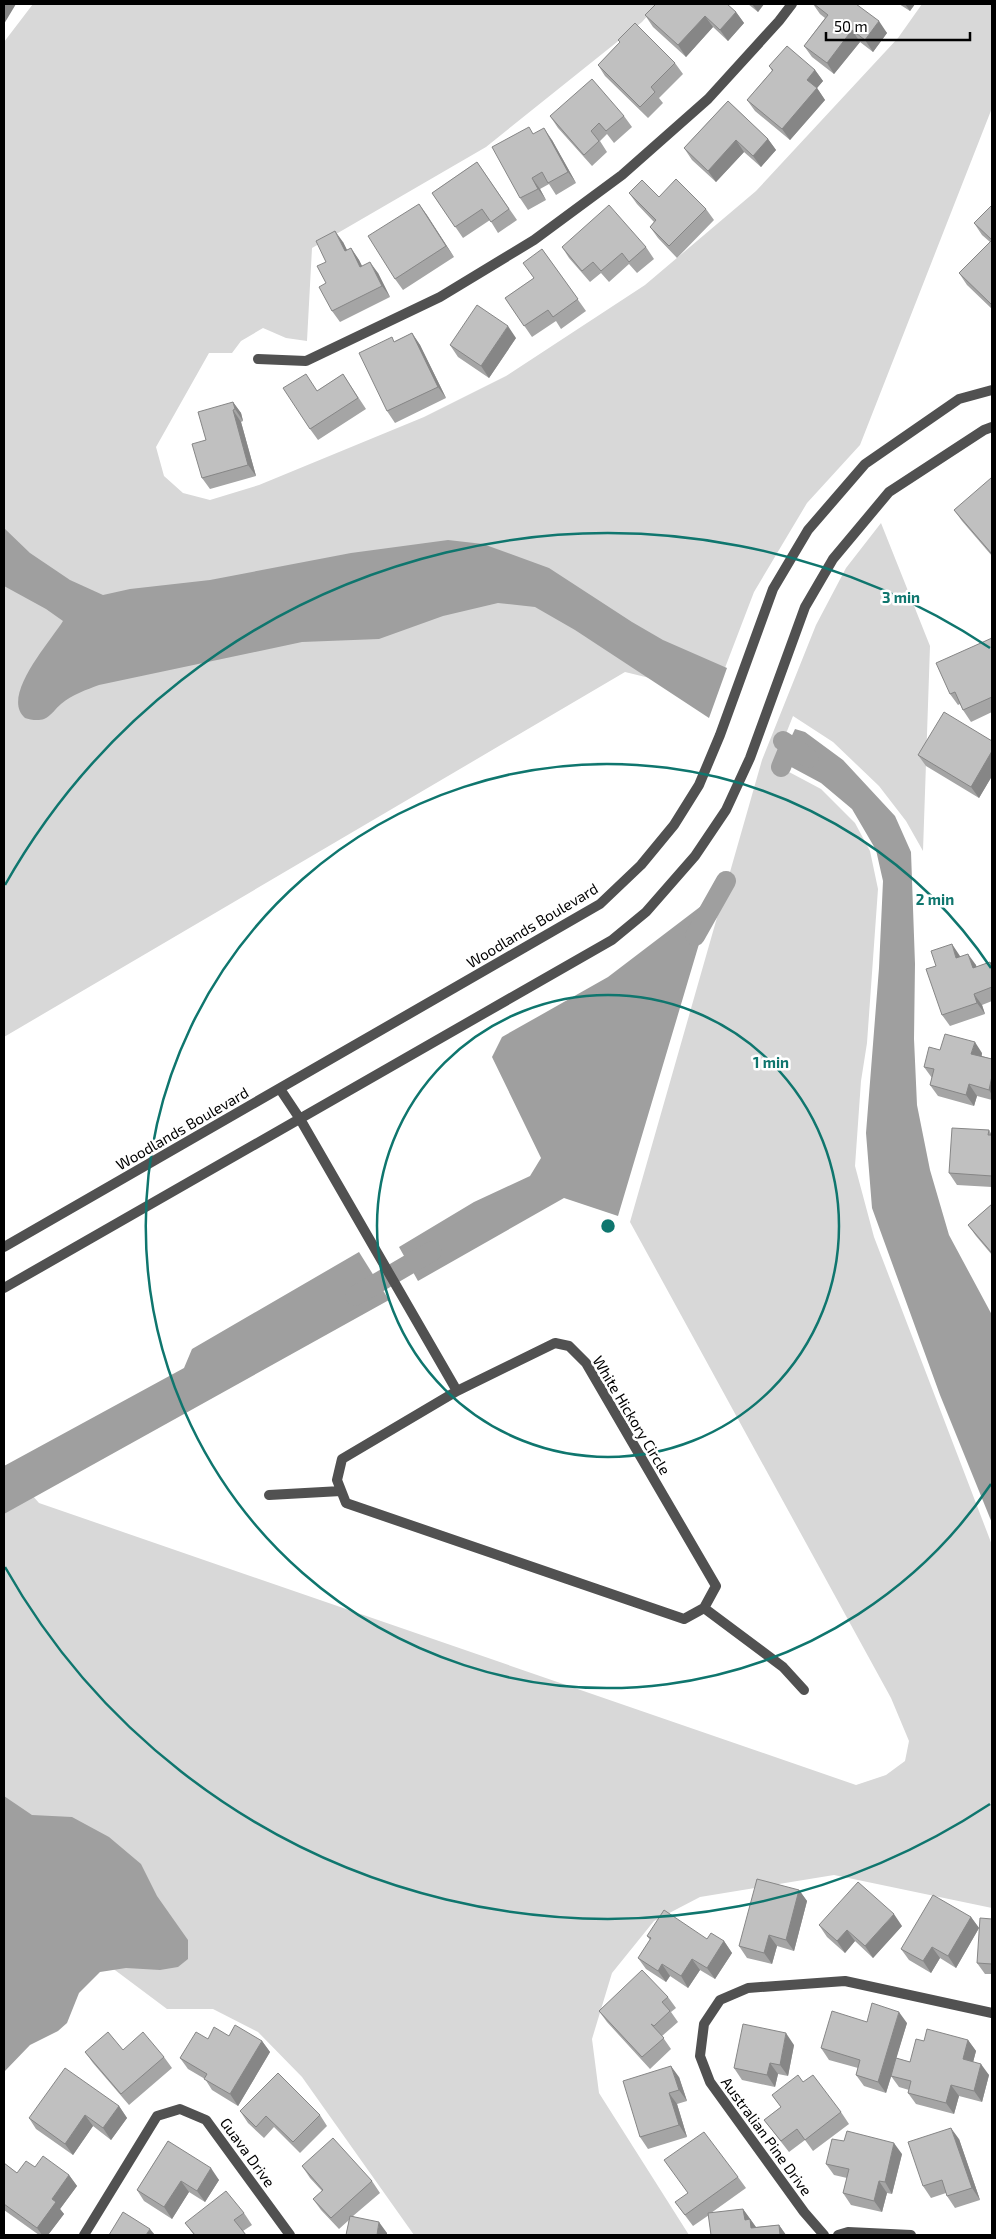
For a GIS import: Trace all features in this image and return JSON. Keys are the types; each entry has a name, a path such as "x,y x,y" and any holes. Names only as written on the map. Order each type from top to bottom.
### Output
{"street":[{"path":"258,359 306,361 440,297 534,240 622,175 708,99 779,21 792,4"},
{"name":"Woodlands Boulevard","path":"4,1247 600,904 641,865 674,825 699,785 720,735 773,589 808,530 865,464 959,399 992,390"},
{"path":"4,1288 612,940 646,912 695,856 726,810 750,758 805,607 833,560 888,492 984,430 992,427"},
{"path":"280,1089 300,1119 457,1391"},
{"name":"White Hickory Circle","path":"341,1491 337,1480 342,1459 457,1391 555,1343 569,1346 586,1363 716,1586 704,1608"},
{"path":"269,1495 341,1491 346,1503 684,1619 704,1608 783,1667 804,1690"},
{"name":"Australian Pine Drive","path":"824,2235 804,2212 710,2082 700,2056 704,2024 720,2000 748,1988 845,1981 992,2013"},
{"name":"Guava Drive","path":"84,2235 157,2116 180,2109 206,2120 290,2235"},
{"path":"838,2235 848,2232 911,2235"}],"shaded area":[{"path":"33,4 658,4 642,22 486,147 312,248 307,341 286,338 263,328 241,341 232,353 209,353 156,447 164,476 183,493 210,500 259,485 424,417 506,376 645,285 756,191 898,38 922,4 992,4 992,108 860,445 807,503 754,592 715,694 625,672 4,1037 4,42"},
{"path":"881,523 930,646 923,851 906,821 879,786 833,742 793,716 774,764 821,789 855,823 870,851 878,889 867,1043 861,1081 855,1166 874,1237 992,1545 992,1908 834,1875 700,1897 654,1921 612,1973 592,2039 599,2093 689,2235 414,2235 302,2077 258,2032 213,2009 167,2009 4,1887 4,1496 24,1486 39,1503 856,1785 886,1775 905,1761 909,1741 891,1698 630,1222 762,760 816,625 846,568"},
{"path":"4,528 30,553 70,580 103,595 130,589 210,580 351,553 448,540 483,544 549,568 663,640 727,668 709,718 575,630 535,607 498,603 443,616 379,639 302,642 99,685 70,698 44,719 29,719 25,718 19,709 19,697 23,684 39,655 63,621 46,609 4,586"},
{"path":"795,729 805,732 843,760 895,816 911,852 917,1105 930,1170 949,1235 992,1315 992,1523 940,1395 872,1208 866,1133 879,968 883,881 876,850 852,809 821,783 780,761"},
{"path":"713,897 618,1216 564,1198 418,1281 399,1247 474,1202 530,1176 541,1158 492,1057 502,1037 608,977"},
{"path":"359,1252 389,1300 4,1514 4,1466 184,1368 192,1349"},
{"path":"4,1796 32,1815 72,1817 109,1837 141,1864 157,1896 188,1940 188,1959 178,1967 160,1970 126,1968 100,1972 79,1993 67,2023 58,2031 30,2045 4,2072"}],"building":[{"path":"656,4 727,4 736,12 720,30 705,16 678,45 645,15"},
{"path":"814,4 856,4 879,21 865,40 852,30 827,63 804,46 828,15"},
{"path":"635,23 675,63 651,87 655,92 640,107 598,65 620,42 618,40"},
{"path":"787,46 815,70 807,80 817,88 782,129 747,100 773,70 769,66"},
{"path":"592,79 624,116 606,131 599,123 591,131 599,141 584,155 550,116"},
{"path":"728,101 768,139 753,156 736,140 708,171 684,148"},
{"path":"529,127 533,134 544,128 568,172 548,183 542,172 532,178 538,189 520,198 492,147"},
{"path":"477,162 509,209 491,222 482,209 455,227 432,193"},
{"path":"676,179 706,209 669,246 650,227 656,220 629,193 642,180 659,197"},
{"path":"419,204 446,246 395,279 368,236"},
{"path":"609,205 646,247 629,262 622,253 601,271 593,262 582,271 562,247"},
{"path":"992,207 992,240 974,223"},
{"path":"335,231 345,251 351,248 360,267 370,262 382,286 332,311 319,287 326,283 317,266 326,262 316,241"},
{"path":"992,240 992,305 959,273"},
{"path":"542,249 578,299 553,317 548,310 524,326 505,298 534,278 523,263"},
{"path":"477,305 508,326 481,366 450,345"},
{"path":"412,333 438,387 387,411 359,353 392,337 394,342"},
{"path":"306,374 317,391 343,374 358,398 310,429 283,388"},
{"path":"233,402 235,409 233,410 248,465 202,478 192,444 206,440 198,412"},
{"path":"992,479 992,554 954,510"},
{"path":"992,638 992,697 963,710 955,692 950,694 936,663"},
{"path":"944,712 992,741 992,751 971,787 918,755"},
{"path":"952,944 956,958 968,954 973,968 990,962 992,968 992,987 974,994 977,1003 942,1015 926,969 936,966 931,951"},
{"path":"945,1034 975,1042 971,1054 992,1059 992,1076 989,1090 969,1084 966,1095 930,1085 934,1069 924,1067 929,1047 940,1050"},
{"path":"952,1128 989,1130 988,1135 992,1135 992,1176 949,1173"},
{"path":"992,1204 992,1253 968,1225"},
{"path":"757,1879 799,1890 786,1940 769,1935 764,1953 739,1946"},
{"path":"858,1882 894,1914 865,1946 847,1930 837,1941 819,1925"},
{"path":"933,1895 971,1917 948,1956 932,1947 923,1961 901,1949"},
{"path":"664,1910 707,1939 711,1933 724,1941 707,1968 692,1959 681,1976 662,1964 658,1971 638,1958 651,1938 647,1936"},
{"path":"980,1918 992,1919 992,1964 977,1963"},
{"path":"642,1970 668,1997 662,2002 670,2011 654,2026 651,2024 664,2038 642,2057 599,2011"},
{"path":"872,2003 899,2012 878,2082 856,2075 860,2060 821,2048 832,2011 867,2022"},
{"path":"743,2024 786,2033 780,2065 770,2063 767,2075 734,2068"},
{"path":"235,2025 262,2041 230,2094 204,2079 207,2074 180,2058 196,2032 208,2039 214,2027 229,2036"},
{"path":"927,2029 968,2040 963,2059 981,2064 974,2091 951,2085 946,2103 908,2093 911,2081 891,2076 896,2058 910,2062 916,2039 924,2041"},
{"path":"108,2032 123,2050 143,2032 164,2057 121,2094 85,2052"},
{"path":"671,2066 679,2090 669,2093 679,2125 640,2137 623,2081"},
{"path":"65,2068 119,2106 103,2128 85,2115 65,2144 29,2118"},
{"path":"278,2073 320,2115 293,2142 266,2116 256,2127 240,2111"},
{"path":"798,2075 803,2082 813,2075 841,2112 805,2140 797,2129 781,2141 764,2120 781,2107 772,2095"},
{"path":"951,2128 972,2188 947,2196 942,2180 923,2186 908,2142"},
{"path":"847,2131 894,2143 885,2182 879,2181 874,2201 843,2193 849,2169 826,2164 832,2139 844,2141"},
{"path":"704,2132 738,2177 685,2215 675,2202 688,2193 664,2160"},
{"path":"333,2138 372,2181 331,2218 313,2199 323,2190 302,2166"},
{"path":"168,2141 211,2168 197,2191 181,2181 164,2207 137,2190"},
{"path":"43,2156 69,2175 52,2199 56,2202 37,2228 4,2204 4,2163 17,2173 26,2161 35,2167"},
{"path":"226,2191 244,2213 234,2220 246,2235 195,2235 185,2223"},
{"path":"743,2209 745,2220 750,2219 751,2228 779,2225 780,2235 711,2235 708,2213"},
{"path":"123,2212 150,2229 146,2235 109,2235"},
{"path":"350,2216 379,2222 377,2235 346,2235"}],"waterway":[{"path":"783,741 809,758"},
{"path":"781,767 790,745"},
{"path":"695,936 726,881"},
{"path":"355,1296 432,1251"}]}
